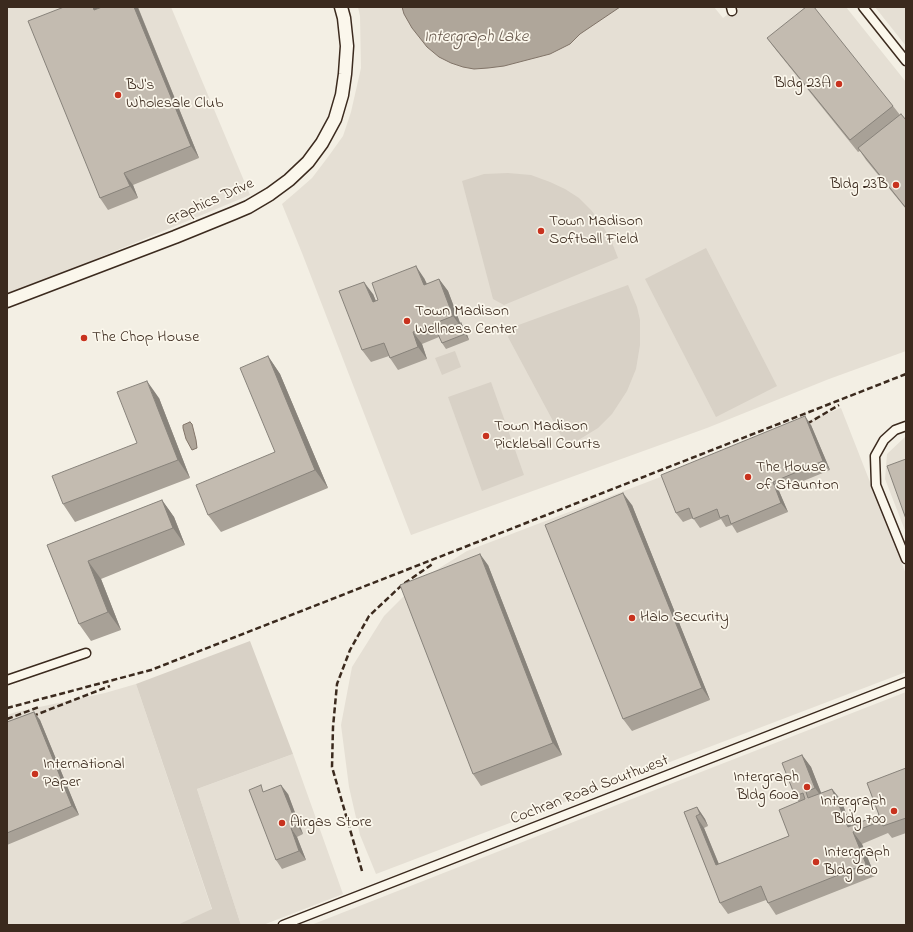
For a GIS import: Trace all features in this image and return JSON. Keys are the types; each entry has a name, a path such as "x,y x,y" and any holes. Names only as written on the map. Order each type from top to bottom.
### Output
{"street":[{"name":"Graphics Drive","path":"7,301 248,207 270,194 289,180 308,162 322,143 334,119 342,95 347,46 344,18 341,7"},
{"path":"863,7 906,61"},
{"path":"906,426 895,430 884,440 875,456 876,485 906,559"},
{"path":"7,680 86,653"},
{"name":"Cochran Road Southwest","path":"283,925 906,682"}],"shaded area":[{"path":"7,7 171,7 250,195 7,296"},
{"path":"358,7 714,7 723,18 738,7 846,7 906,82 906,351 829,379 707,428 411,535 282,204 312,178 343,136 351,112 361,68 360,16"},
{"path":"875,7 906,7 906,46"},
{"name":"Town Madison Softball Field","path":"508,173 531,175 565,189 579,198 601,223 611,240 618,258 504,305 493,299 462,181 484,174"},
{"path":"706,248 777,386 716,417 645,279"},
{"name":"Town Madison Softball Field","path":"628,285 637,307 640,320 640,345 636,369 627,391 612,414 598,428 567,447 508,337 513,327"},
{"path":"455,351 461,367 442,375 435,358"},
{"name":"Town Madison Pickleball Courts","path":"491,382 524,475 482,491 448,397"},
{"path":"841,408 906,574 906,672 376,874 360,835 349,787 341,725 352,667 384,616 420,580 467,551"},
{"path":"906,436 906,533 885,479 887,454"},
{"path":"250,641 293,754 197,789 241,925 177,925 212,909 136,684"},
{"path":"136,684 212,910 177,925 7,925 7,715 105,693"},
{"path":"906,692 906,925 311,925 665,786"},
{"path":"293,754 343,894 263,925 241,925 197,789"}],"water":[{"name":"Intergraph Lake","path":"402,7 620,7 580,34 570,44 550,54 504,66 474,69 451,63 439,57 427,47 412,28 404,14"},
{"path":"190,422 192,424 197,448 192,450 186,439 183,428 183,425"}],"building":[{"name":"BJ's Wholesale Club","path":"64,7 93,7 94,10 102,7 134,7 191,146 124,173 130,186 100,198 28,21"},
{"name":"Bldg 23A","path":"806,7 814,7 893,106 850,140 767,38"},
{"name":"Bldg 23B","path":"901,114 906,120 906,208 858,148"},
{"name":"Town Madison Wellness Center","path":"416,266 424,285 439,279 453,316 413,332 418,347 390,358 384,343 362,350 339,291 364,282 373,302 378,300 372,283"},
{"path":"461,323 465,334 442,343 437,332"},
{"path":"268,356 315,470 208,515 196,485 275,452 240,368"},
{"path":"147,381 178,460 63,504 52,476 137,443 117,392"},
{"name":"The House of Staunton","path":"805,416 823,461 773,482 781,503 731,524 728,515 720,518 717,509 693,519 689,508 676,513 661,475"},
{"path":"906,459 906,519 887,466"},
{"name":"Halo Security","path":"623,493 702,688 623,719 545,525"},
{"path":"162,500 173,528 88,561 108,612 79,624 47,545"},
{"path":"480,554 553,743 473,774 400,585"},
{"name":"International Paper","path":"34,712 72,806 7,833 7,722"},
{"path":"802,755 815,788 806,792 808,798 832,789 848,827 879,815 867,783 906,768 906,818 883,826 881,821 853,832 866,864 768,903 761,886 720,903 684,812 697,807 700,814 696,816 716,865 789,836 779,810 805,799 803,793 795,796 782,763"},
{"path":"261,785 263,792 281,785 297,825 291,828 299,851 276,860 249,790"}],"railway":[{"path":"7,708 151,670 906,374"},
{"path":"799,428 839,405"},
{"path":"362,871 332,767 333,727 337,684 350,650 369,616 402,585 434,563"},
{"path":"7,726 110,686"},
{"path":"7,719 39,707"}],"place":[{"name":"Bldg 23A","path":"839,84"},
{"name":"BJ's Wholesale Club","path":"118,95"},
{"name":"Bldg 23B","path":"896,185"},
{"name":"Town Madison Softball Field","path":"541,231"},
{"name":"Town Madison Wellness Center","path":"407,321"},
{"name":"The Chop House","path":"84,338"},
{"name":"Town Madison Pickleball Courts","path":"486,436"},
{"name":"The House of Staunton","path":"748,477"},
{"name":"Halo Security","path":"632,618"},
{"name":"International Paper","path":"35,774"},
{"name":"Intergraph Bldg 600a","path":"807,787"},
{"name":"Intergraph Bldg 700","path":"894,811"},
{"name":"Airgas Store","path":"282,823"},
{"name":"Intergraph Bldg 600","path":"816,862"}]}
